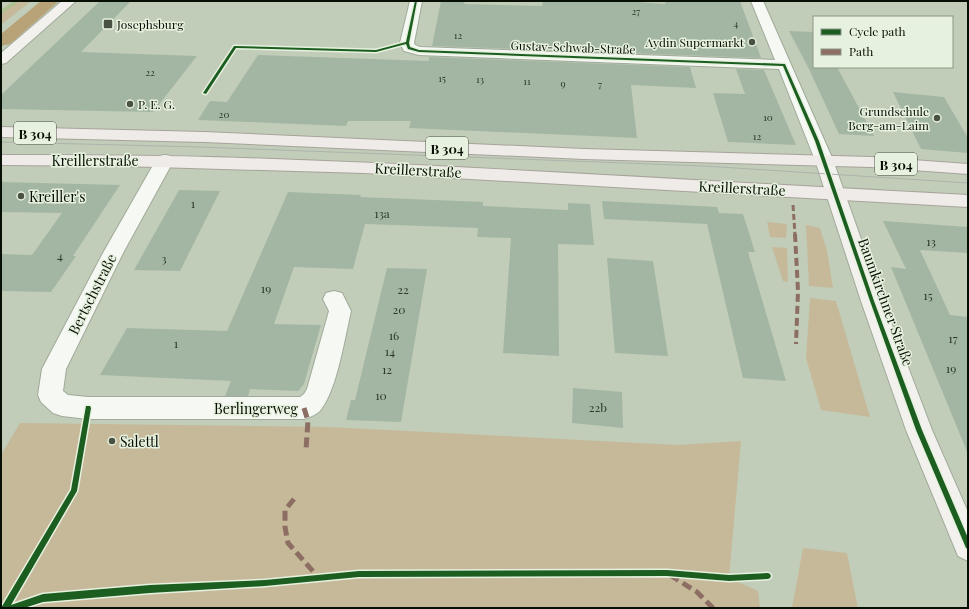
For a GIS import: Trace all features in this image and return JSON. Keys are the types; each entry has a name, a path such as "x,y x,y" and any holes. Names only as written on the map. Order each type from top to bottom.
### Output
{"main road":[{"path":"1,60 70,1"},
{"name":"Kreillerstraße","path":"1,132 204,137 592,154 824,160"},
{"name":"Kreillerstraße","path":"1,160 165,160 346,166 835,194"},
{"name":"B 304","path":"824,160 968,169"},
{"name":"Baumkirchner Straße","path":"824,160 919,430 968,546"},
{"name":"B 304","path":"835,194 968,201"}],"street":[{"name":"Gustav-Schwab-Straße","path":"416,1 407,43 409,48 419,51 784,65"},
{"name":"Baumkirchner Straße","path":"757,1 824,160"},
{"name":"Bertschstraße","path":"88,408 62,405 50,395 54,369 113,253 165,160"},
{"name":"Berlingerweg","path":"88,408 304,408 313,402 319,390 340,311 334,299"}],"shaded area":[{"path":"13,1 31,1 1,25 1,10"},
{"path":"41,1 59,1 10,44 1,46 1,34"},
{"path":"767,222 787,224 786,238 770,237"},
{"path":"806,225 820,228 827,251 833,288 809,286"},
{"path":"772,247 787,248 788,282 783,281"},
{"path":"810,298 836,301 870,417 821,410 806,358"},
{"path":"20,423 329,427 678,445 741,441 729,578 758,591 760,608 1,608 1,455"},
{"path":"803,548 847,553 858,608 792,608"}],"building":[{"path":"100,1 131,1 81,52 197,56 153,112 1,109 1,95"},
{"path":"441,1 465,1 464,4 542,6 543,1 623,1 665,4 666,1 740,1 761,58 432,46"},
{"path":"789,31 813,32 813,68 838,68 874,136 839,134 808,67"},
{"path":"258,55 429,61 429,57 690,67 696,88 631,85 637,138 409,128 411,121 348,121 346,126 198,120 210,101 227,102"},
{"path":"736,69 764,70 796,145 728,142 713,93 745,94"},
{"name":"Grundschule Berg-am-Laim","path":"893,92 944,97 968,138 968,153 921,149"},
{"path":"1,182 120,185 73,256 76,256 51,292 1,291 1,254 32,255 62,213 1,212"},
{"path":"179,190 220,191 180,271 134,270"},
{"path":"288,192 361,195 360,197 483,202 483,206 568,210 568,203 590,204 594,245 558,244 559,356 503,353 511,238 477,237 478,228 365,224 353,269 294,267 274,324 321,325 304,384 298,391 250,389 248,396 225,396 231,381 100,375 127,328 227,331"},
{"path":"602,201 717,207 719,213 743,214 755,252 748,252 786,381 743,378 707,224 604,219"},
{"path":"883,221 968,227 968,253 920,250 950,315 968,317 968,454 891,267 906,269"},
{"path":"607,258 653,261 668,356 615,353"},
{"path":"387,268 427,269 401,422 346,420 351,400 355,400"},
{"path":"573,388 622,392 623,428 572,423"}],"waterway":[{"path":"1,13 17,1"}],"tram line":[{"path":"1,142 200,147 704,166 968,183"}],"marked path":[{"path":"793,205 798,291 796,344"},
{"path":"304,408 308,421 306,449"},
{"path":"294,499 285,510 285,527 288,543 319,578"},
{"path":"670,575 697,592 713,608"}],"cycle path":[{"path":"416,1 407,43 409,48 419,51 784,65 817,141 872,301 919,430 968,546"},
{"path":"205,93 235,47 376,51 407,43"},
{"path":"5,608 74,491 88,408"},
{"path":"13,608 43,598 150,589 265,583 359,574 667,573 729,578 768,576"}],"place":[{"name":"Josephsburg","path":"108,24"},
{"name":"Aydin Supermarkt","path":"752,42"},
{"name":"P. E. G.","path":"130,104"},
{"name":"Grundschule Berg-am-Laim","path":"937,118"},
{"name":"Kreiller's","path":"21,196"},
{"name":"Salettl","path":"112,441"}]}
